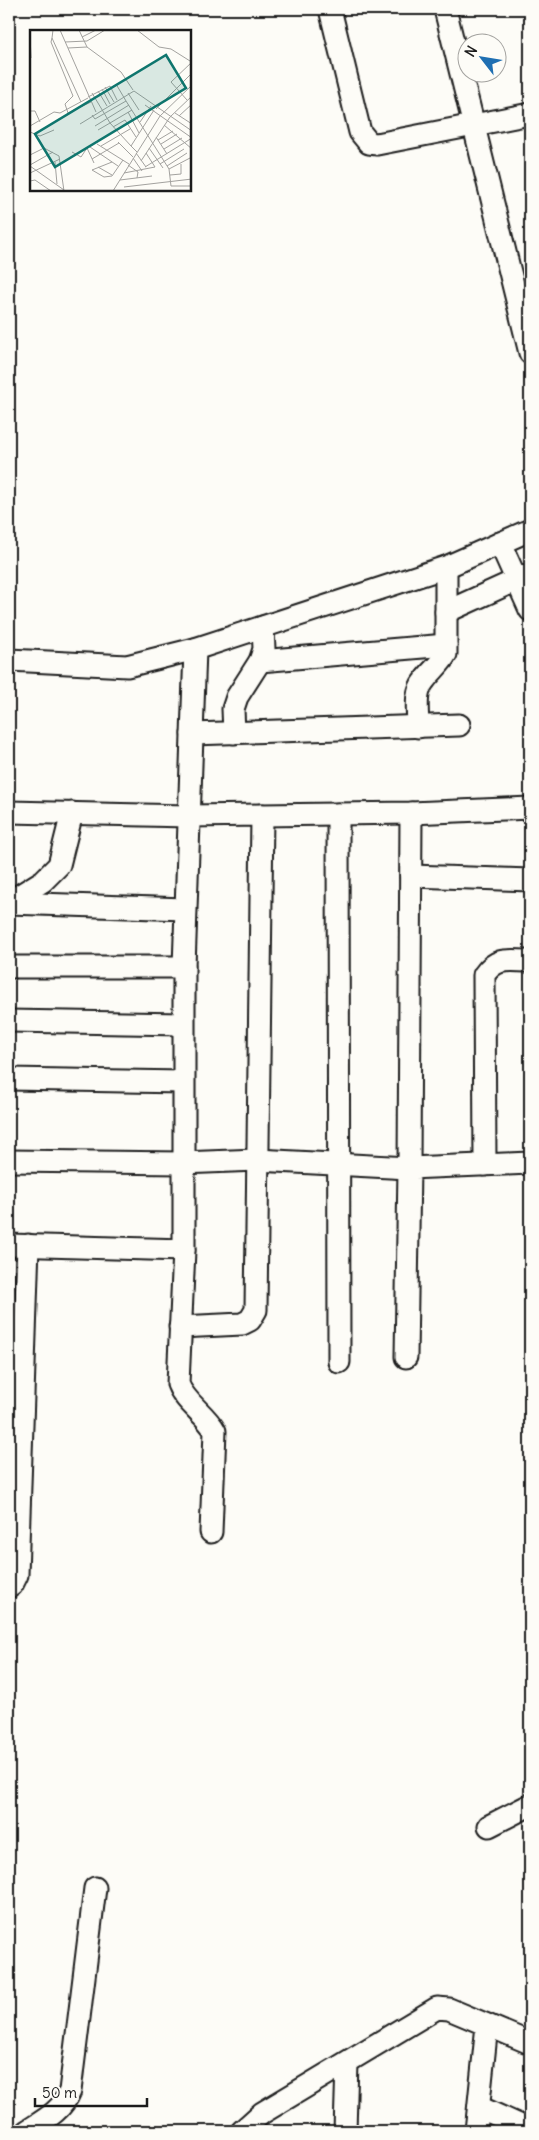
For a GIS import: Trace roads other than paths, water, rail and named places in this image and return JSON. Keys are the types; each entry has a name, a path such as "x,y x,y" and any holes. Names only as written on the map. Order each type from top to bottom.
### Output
{"street":[{"path":"330,9 360,132 369,143 377,144 530,114"},
{"path":"445,9 530,352"},
{"path":"9,660 127,666 195,649 446,567 530,530"},
{"path":"500,543 523,577 530,610"},
{"path":"418,727 417,696 422,682 441,664 446,654 446,567"},
{"path":"446,612 523,577"},
{"path":"234,733 233,709 237,697 260,661 264,649 264,627"},
{"path":"260,661 446,645"},
{"path":"195,649 185,909 182,1163 184,1250 178,1384 181,1394 210,1422 216,1440 211,1532"},
{"path":"192,734 459,726"},
{"path":"9,812 188,816 411,813 530,808"},
{"path":"9,902 43,881 59,865 72,813"},
{"path":"406,1357 411,813"},
{"path":"338,814 339,1362"},
{"path":"180,1327 242,1324 250,1320 256,1310 257,1160 262,961 262,815"},
{"path":"411,876 530,880"},
{"path":"9,902 185,909"},
{"path":"485,1165 484,975 490,967 499,961 530,961"},
{"path":"9,967 184,967"},
{"path":"9,1021 183,1024"},
{"path":"9,1079 183,1082"},
{"path":"9,1161 182,1163 257,1160 409,1168 530,1163"},
{"path":"9,1587 17,1575 18,1245 184,1250"},
{"path":"489,1826 530,1805"},
{"path":"27,2131 58,2110 65,2102 70,2091 95,1888"},
{"path":"242,2131 262,2113 437,2008 449,2008 530,2043"},
{"path":"476,2131 487,2025"},
{"path":"345,2131 347,2063"},
{"path":"479,2107 530,2130"}]}
